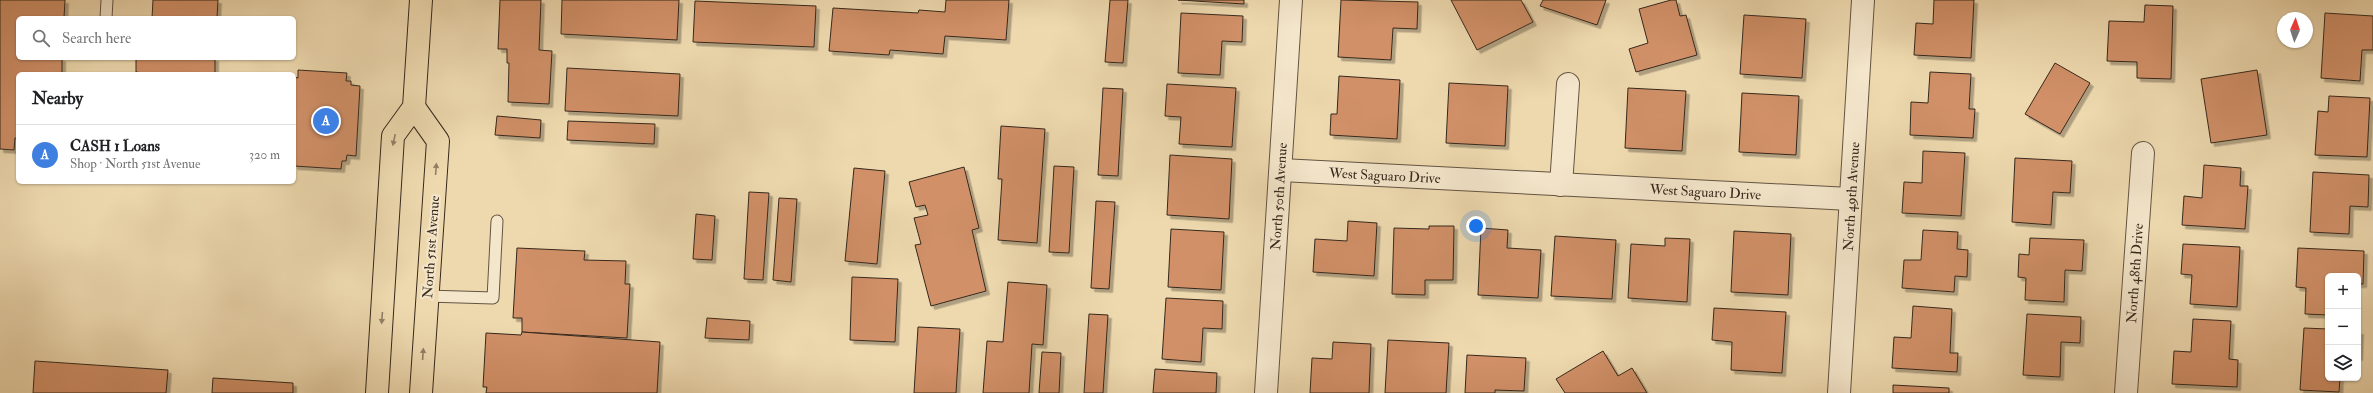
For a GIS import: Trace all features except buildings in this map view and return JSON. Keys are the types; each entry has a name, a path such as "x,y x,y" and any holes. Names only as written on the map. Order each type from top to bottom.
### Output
{"main road":[{"path":"377,393 393,136 414,108 421,0"},
{"name":"North 51st Avenue","path":"414,108 438,141 421,393"}],"street":[{"name":"North 50th Avenue","path":"1266,393 1291,0"},
{"name":"North 49th Avenue","path":"1839,393 1863,0"},
{"path":"1561,185 1568,84"},
{"name":"North 48th Drive","path":"2126,393 2143,153"},
{"name":"West Saguaro Drive","path":"1281,170 1850,199"}],"lane":[{"path":"106,16 107,0"},
{"path":"428,296 493,298 497,221"}],"place":[{"name":"CASH 1 Loans","path":"326,121"}]}
